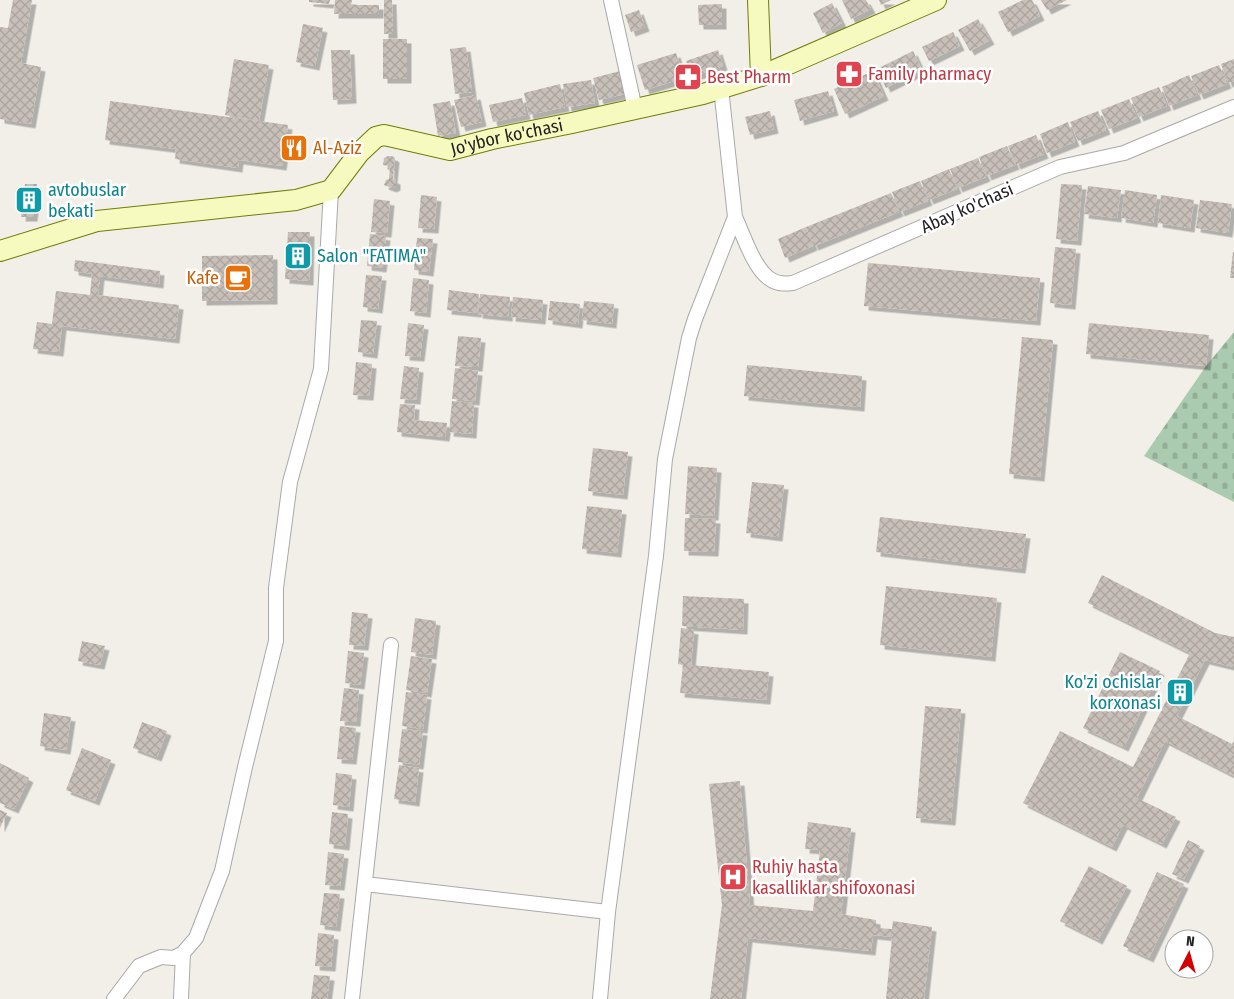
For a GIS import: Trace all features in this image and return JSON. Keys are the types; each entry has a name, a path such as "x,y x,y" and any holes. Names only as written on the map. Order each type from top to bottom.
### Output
{"street":[{"path":"611,0 635,109"},
{"path":"758,0 761,76"},
{"name":"Jo'ybor ko'chasi","path":"332,190 359,153 376,137 384,135 450,150 492,139 703,94 761,76 936,0"},
{"path":"600,999 608,912 656,556 665,459 689,338 735,217 721,88"},
{"name":"Abay ko'chasi","path":"735,217 760,269 769,279 780,284 793,283 1060,167 1124,153 1234,107"},
{"path":"0,251 97,221 296,200 332,190 321,369 290,482 276,588 276,641 222,871 196,938 183,953 174,958 161,957 139,966 114,999"},
{"path":"352,999 391,645"},
{"path":"365,884 608,912"},
{"path":"181,999 183,953"}],"green space":[{"path":"1234,332 1234,502 1144,456 1206,366"}],"building":[{"path":"13,0 32,0 21,63 41,67 31,124 0,119 0,27 8,28"},
{"path":"309,0 330,0 329,4 309,2"},
{"path":"335,0 352,0 351,5 379,5 379,14 334,14"},
{"path":"384,0 392,0 393,34 384,34"},
{"path":"842,0 866,0 871,9 851,19"},
{"path":"879,0 891,0 881,5"},
{"path":"1023,0 1032,0 1040,16 1008,32 998,12"},
{"path":"1041,0 1067,0 1047,10"},
{"path":"832,3 842,23 823,33 813,13"},
{"path":"722,4 722,25 699,25 698,5"},
{"path":"639,10 645,27 631,32 625,15"},
{"path":"978,19 990,40 970,51 958,30"},
{"path":"303,24 323,28 315,66 296,62"},
{"path":"953,32 960,46 929,61 922,47"},
{"path":"383,39 407,39 407,79 383,79"},
{"path":"466,47 472,92 455,94 450,49"},
{"path":"331,50 350,50 352,99 333,100"},
{"path":"718,50 723,66 692,77 686,61"},
{"path":"913,51 922,70 886,88 877,69"},
{"path":"676,53 684,78 645,90 637,65"},
{"path":"234,59 269,65 259,121 225,115"},
{"path":"1234,59 1234,81 1228,83 1221,64"},
{"path":"1219,65 1227,84 1199,95 1191,76"},
{"path":"620,71 625,94 599,100 593,78"},
{"path":"873,71 884,96 845,114 834,89"},
{"path":"1189,75 1197,95 1169,106 1162,87"},
{"path":"591,80 595,103 567,107 563,84"},
{"path":"560,84 565,107 529,115 524,93"},
{"path":"1159,87 1167,106 1139,117 1131,98"},
{"path":"828,91 834,111 800,121 794,100"},
{"path":"476,95 482,122 461,127 454,100"},
{"path":"522,98 526,115 493,122 489,105"},
{"path":"1129,99 1137,118 1109,129 1101,110"},
{"path":"110,101 288,125 282,166 239,160 238,168 175,159 176,149 105,140"},
{"path":"450,101 456,133 438,136 433,104"},
{"path":"770,111 774,129 750,135 745,117"},
{"path":"1098,111 1106,130 1078,141 1070,122"},
{"path":"1068,122 1075,142 1047,153 1040,134"},
{"path":"1036,135 1044,154 1016,165 1008,146"},
{"path":"1007,146 1015,165 987,176 979,157"},
{"path":"388,156 395,158 393,179 396,180 396,186 392,188 384,185 386,180 389,179 390,166 383,165 384,158"},
{"path":"978,158 986,177 958,188 950,169"},
{"path":"949,169 957,189 929,200 921,181"},
{"path":"920,181 928,201 900,212 892,192"},
{"name":"avtobuslar bekati","path":"25,184 37,184 33,217 21,217"},
{"path":"1061,184 1082,185 1077,241 1056,239"},
{"path":"1088,186 1121,190 1117,218 1084,214"},
{"path":"1125,190 1157,195 1153,223 1121,218"},
{"path":"891,193 899,212 814,246 806,227"},
{"path":"421,195 437,197 434,229 418,228"},
{"path":"1161,195 1194,200 1190,228 1158,223"},
{"path":"374,199 390,201 387,233 371,232"},
{"path":"1200,200 1232,204 1228,233 1196,228"},
{"path":"806,227 813,246 785,258 778,239"},
{"name":"Salon \"FATIMA\"","path":"288,232 310,232 309,281 285,279"},
{"path":"370,234 386,236 382,268 367,266"},
{"path":"417,238 433,239 429,272 414,270"},
{"path":"1055,247 1076,249 1071,305 1050,303"},
{"path":"1233,252 1234,278 1230,278"},
{"name":"Kafe","path":"273,255 273,300 202,301 202,256"},
{"path":"75,260 160,271 159,284 100,276 98,295 179,305 175,339 62,326 59,352 33,349 37,322 52,324 56,291 90,295 92,274 74,271"},
{"path":"868,263 1040,278 1036,321 864,306"},
{"path":"366,275 382,276 378,309 363,307"},
{"path":"413,278 429,280 426,313 410,311"},
{"path":"449,290 479,294 477,313 447,310"},
{"path":"480,294 510,297 508,317 478,314"},
{"path":"513,297 543,300 541,320 511,317"},
{"path":"550,301 580,304 578,324 548,320"},
{"path":"584,301 614,304 612,324 582,320"},
{"path":"361,320 377,321 373,354 358,352"},
{"path":"408,323 424,325 420,357 405,356"},
{"path":"1089,323 1209,335 1206,366 1086,354"},
{"path":"458,336 481,338 478,367 455,366"},
{"path":"1022,337 1053,340 1040,477 1009,474"},
{"path":"356,362 372,364 369,396 353,395"},
{"path":"747,365 862,376 860,407 744,396"},
{"path":"404,366 419,368 416,400 400,399"},
{"path":"455,368 478,371 475,401 452,399"},
{"path":"452,401 474,403 472,434 449,432"},
{"path":"400,404 415,405 414,420 447,423 445,437 397,432"},
{"path":"593,448 628,452 623,495 588,491"},
{"path":"688,466 717,468 714,516 685,514"},
{"path":"752,482 784,485 778,537 746,533"},
{"path":"587,506 622,510 617,553 582,549"},
{"path":"880,517 1026,534 1021,569 876,552"},
{"path":"685,518 716,519 714,552 684,551"},
{"name":"Ko'zi ochislar korxonasi","path":"1102,575 1215,633 1234,637 1234,667 1205,660 1177,716 1232,744 1234,741 1234,776 1165,741 1137,798 1176,817 1162,844 1123,825 1112,847 1023,803 1060,731 1133,767 1190,653 1088,603"},
{"path":"886,586 997,598 991,657 880,645"},
{"path":"683,596 744,599 743,630 682,626"},
{"path":"352,612 368,614 364,646 349,645"},
{"path":"415,618 436,621 432,655 411,652"},
{"path":"681,628 694,630 691,665 769,672 766,700 680,693 683,665 678,664"},
{"path":"82,641 105,646 100,665 78,661"},
{"path":"348,651 364,653 360,685 345,683"},
{"path":"1120,652 1160,671 1124,747 1083,728"},
{"path":"411,656 432,659 427,693 406,690"},
{"path":"344,688 359,690 356,722 340,721"},
{"path":"406,692 427,695 423,729 402,726"},
{"path":"925,706 961,709 951,821 916,818"},
{"path":"44,713 71,717 66,750 40,746"},
{"path":"142,722 167,731 157,757 133,748"},
{"path":"340,726 356,728 352,760 337,759"},
{"path":"402,729 423,731 419,765 398,762"},
{"path":"82,748 111,760 95,801 66,790"},
{"path":"0,763 29,778 14,809 0,803"},
{"path":"399,765 419,768 415,802 394,799"},
{"path":"336,773 352,775 349,807 333,805"},
{"name":"Ruhiy hasta kasalliklar shifoxonasi","path":"740,781 750,905 813,911 820,850 805,849 808,822 851,828 841,914 876,920 876,928 892,929 893,921 932,927 924,999 886,999 892,937 873,935 871,951 748,938 741,999 710,999 722,905 709,784"},
{"path":"0,810 7,813 0,828"},
{"path":"332,812 348,814 345,846 329,844"},
{"path":"1188,840 1200,846 1184,879 1172,874"},
{"path":"328,852 344,854 340,886 325,885"},
{"path":"1089,866 1127,886 1098,940 1060,921"},
{"path":"1157,872 1184,884 1149,958 1123,946"},
{"path":"324,893 340,894 336,927 320,925"},
{"path":"318,933 334,935 331,967 315,966"},
{"path":"314,975 330,976 327,999 311,999"}],"place":[{"name":"Family pharmacy","path":"849,74"},
{"name":"Best Pharm","path":"688,77"},
{"name":"Al-Aziz","path":"294,148"},
{"name":"avtobuslar bekati","path":"29,200"},
{"name":"Salon \"FATIMA\"","path":"298,256"},
{"name":"Kafe","path":"238,278"},
{"name":"Ko'zi ochislar korxonasi","path":"1180,692"},
{"name":"Ruhiy hasta kasalliklar shifoxonasi","path":"733,877"}]}
